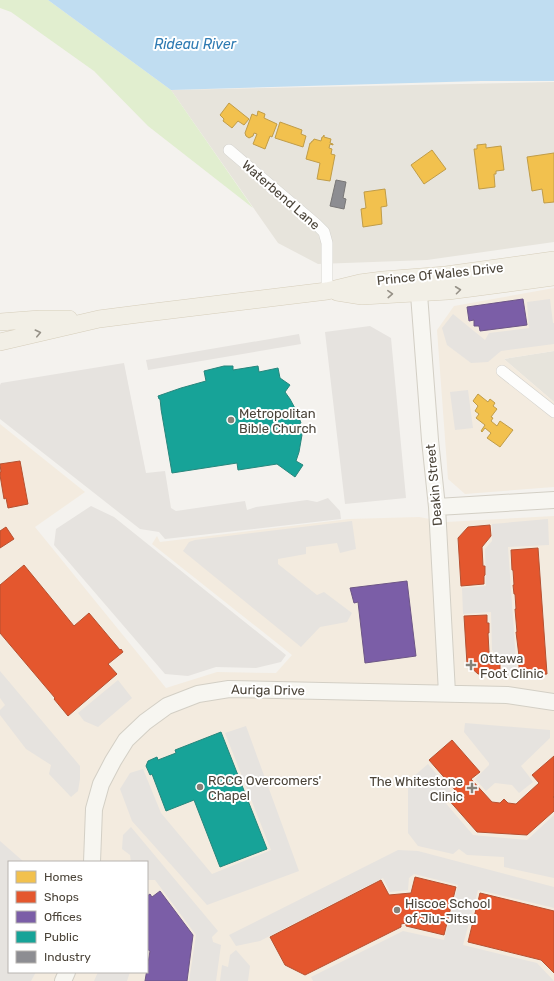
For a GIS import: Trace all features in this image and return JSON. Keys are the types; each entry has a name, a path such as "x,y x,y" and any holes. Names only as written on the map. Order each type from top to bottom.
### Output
{"main road":[{"name":"Prince Of Wales Drive","path":"418,285 446,275 554,260"},
{"name":"Prince Of Wales Drive","path":"0,342 99,320 175,309 327,291 360,283 383,280 448,291 554,277"},
{"name":"Prince Of Wales Drive","path":"0,322 40,319 99,320"}],"street":[{"name":"Waterbend Lane","path":"229,150 324,232 326,243 327,291"},
{"name":"Deakin Street","path":"418,285 430,440 437,507 447,693"},
{"path":"502,371 554,412"},
{"path":"437,507 554,500"},
{"name":"Auriga Drive","path":"92,861 94,809 101,784 126,740 145,722 168,706 198,694 229,689 447,693 507,695 554,702"}],"shaded area":[{"path":"554,82 554,242 427,260 318,264 278,243 171,90"},
{"path":"554,288 554,351 504,359 554,402 554,487 465,494 448,479 437,330 454,306"},
{"path":"550,299 554,323 554,344 501,351 488,362 471,363 447,345 442,328 453,314 485,340 489,333 529,328 527,302"},
{"path":"370,326 391,338 406,498 345,504 325,332"},
{"path":"299,334 301,344 148,370 146,360"},
{"path":"554,351 554,402 504,359"},
{"path":"124,363 146,473 165,471 171,508 176,511 245,501 247,510 256,507 307,500 317,502 328,498 340,511 341,519 165,539 159,532 140,529 0,419 1,383"},
{"path":"468,390 473,428 455,430 450,392"},
{"path":"0,424 85,492 35,527 166,688 217,672 276,673 292,655 152,544 157,536 160,542 349,519 419,517 446,522 554,516 554,981 0,981"},
{"path":"91,506 114,517 286,655 281,662 256,668 216,667 188,676 165,674 54,545 56,529"},
{"path":"548,519 549,545 508,547 517,675 503,676 502,660 492,650 491,612 463,614 462,588 486,586 485,549 492,541 492,524"},
{"path":"352,521 356,549 340,553 337,543 306,547 306,554 278,559 278,564 317,595 324,592 352,613 347,622 320,627 301,647 183,551 189,542 195,540"},
{"path":"0,671 80,766 78,791 71,797 49,774 51,765 26,749 0,715 0,710 5,705 0,698"},
{"path":"118,680 132,698 98,727 84,721 78,713"},
{"path":"465,723 550,730 550,738 521,766 533,782 519,793 512,785 495,783 486,791 475,779 489,765 489,763 464,732"},
{"path":"246,726 299,871 207,905 132,821 120,789 130,773 143,769 161,813 212,874 271,850 225,733"},
{"path":"428,764 451,791 443,800 473,835 527,840 554,815 554,878 504,867 504,857 467,855 459,849 453,854 418,846 408,833 408,787 416,787 414,776"},
{"path":"131,827 218,931 212,937 213,942 221,945 216,981 189,981 196,935 155,880 148,880 148,861 131,861 130,855 122,849 123,835"},
{"path":"0,841 23,861 8,861 8,973 35,973 31,981 0,981"},
{"path":"398,850 418,851 554,887 554,908 478,890 463,945 537,963 554,981 313,981 311,977 403,931 444,940 458,885 414,874 409,878 408,890 390,892 383,878 260,941 236,946 229,935"},
{"path":"236,950 250,966 248,981 220,981 222,965 228,967 230,955"},
{"path":"98,973 130,973 127,981 94,981"}],"green space":[{"path":"0,0 48,0 171,90 253,208 148,126 94,71 11,12 0,8"}],"water":[{"name":"Rideau River","path":"48,0 554,0 554,81 481,81 171,90"}],"building: Homes":[{"path":"229,103 249,119 244,125 238,121 232,128 223,121 224,119 220,115"},
{"path":"258,111 265,114 264,118 277,124 265,149 253,144 257,134 254,133 253,136 249,138 245,133 252,114 257,116"},
{"path":"280,122 302,130 301,134 306,136 303,147 275,138"},
{"path":"324,135 324,137 331,139 330,143 333,145 330,144 329,148 332,149 331,154 335,155 330,181 317,179 320,163 306,159 310,143 314,139 321,141"},
{"path":"486,144 486,148 501,146 504,170 496,171 496,174 494,174 495,187 479,189 474,149 477,149 477,145"},
{"path":"432,150 446,169 424,184 411,165"},
{"path":"554,153 554,202 544,203 542,189 532,191 527,157"},
{"path":"385,189 387,206 381,207 382,224 363,227 361,209 366,208 364,192"},
{"path":"478,394 488,402 490,399 495,403 493,406 497,409 491,417 493,418 491,421 497,426 500,421 513,430 500,447 487,438 491,433 485,428 482,432 481,431 485,425 476,418 479,414 475,411 478,406 473,401"}],"building: Shops":[{"path":"20,461 28,504 8,508 6,498 4,499 0,475 0,464"},
{"path":"490,525 491,536 482,547 483,566 485,566 484,584 461,586 458,538 468,527"},
{"path":"6,527 14,539 0,548 0,531"},
{"path":"538,548 547,674 520,676 511,550"},
{"path":"24,565 74,626 89,613 123,652 108,664 117,674 68,716 54,699 55,698 0,633 0,585"},
{"path":"487,615 487,623 489,623 489,652 500,661 500,673 478,674 467,664 464,616"},
{"path":"452,740 480,772 471,779 492,802 500,803 504,799 508,803 516,804 539,783 532,775 554,756 554,811 527,835 477,832 447,798 456,791 429,760"},
{"path":"415,877 456,887 444,935 406,926 406,923 401,924 401,927 305,975 285,965 270,937 381,880 389,895 411,893"},
{"path":"480,893 554,911 554,973 541,960 468,942"}],"building: Offices":[{"path":"523,299 527,325 480,331 479,326 474,326 474,320 469,321 467,307"},
{"path":"407,581 416,656 365,663 358,602 354,603 350,588"},
{"path":"160,891 193,935 187,981 145,981 146,973 148,973 150,951 148,950 148,895 150,894 152,897"}],"building: Public":[{"name":"Metropolitan Bible Church","path":"224,366 233,366 233,370 258,366 259,372 278,368 280,378 290,385 285,392 297,412 301,423 300,426 302,435 296,461 303,465 295,477 277,464 238,470 237,463 172,473 160,399 158,396 206,381 204,371"},
{"name":"RCCG Overcomers' Chapel","path":"221,732 267,849 220,867 194,800 166,811 152,774 150,775 146,766 148,761 157,757 158,760 176,753 175,750"}],"building: Industry":[{"path":"336,180 346,182 343,198 346,199 344,209 330,206"}],"place":[{"name":"Metropolitan Bible Church","path":"231,420"},
{"name":"Ottawa Foot Clinic","path":"471,665"},
{"name":"RCCG Overcomers' Chapel","path":"200,787"},
{"name":"The Whitestone Clinic","path":"472,788"},
{"name":"Hiscoe School of Jiu-Jitsu","path":"397,910"}]}
